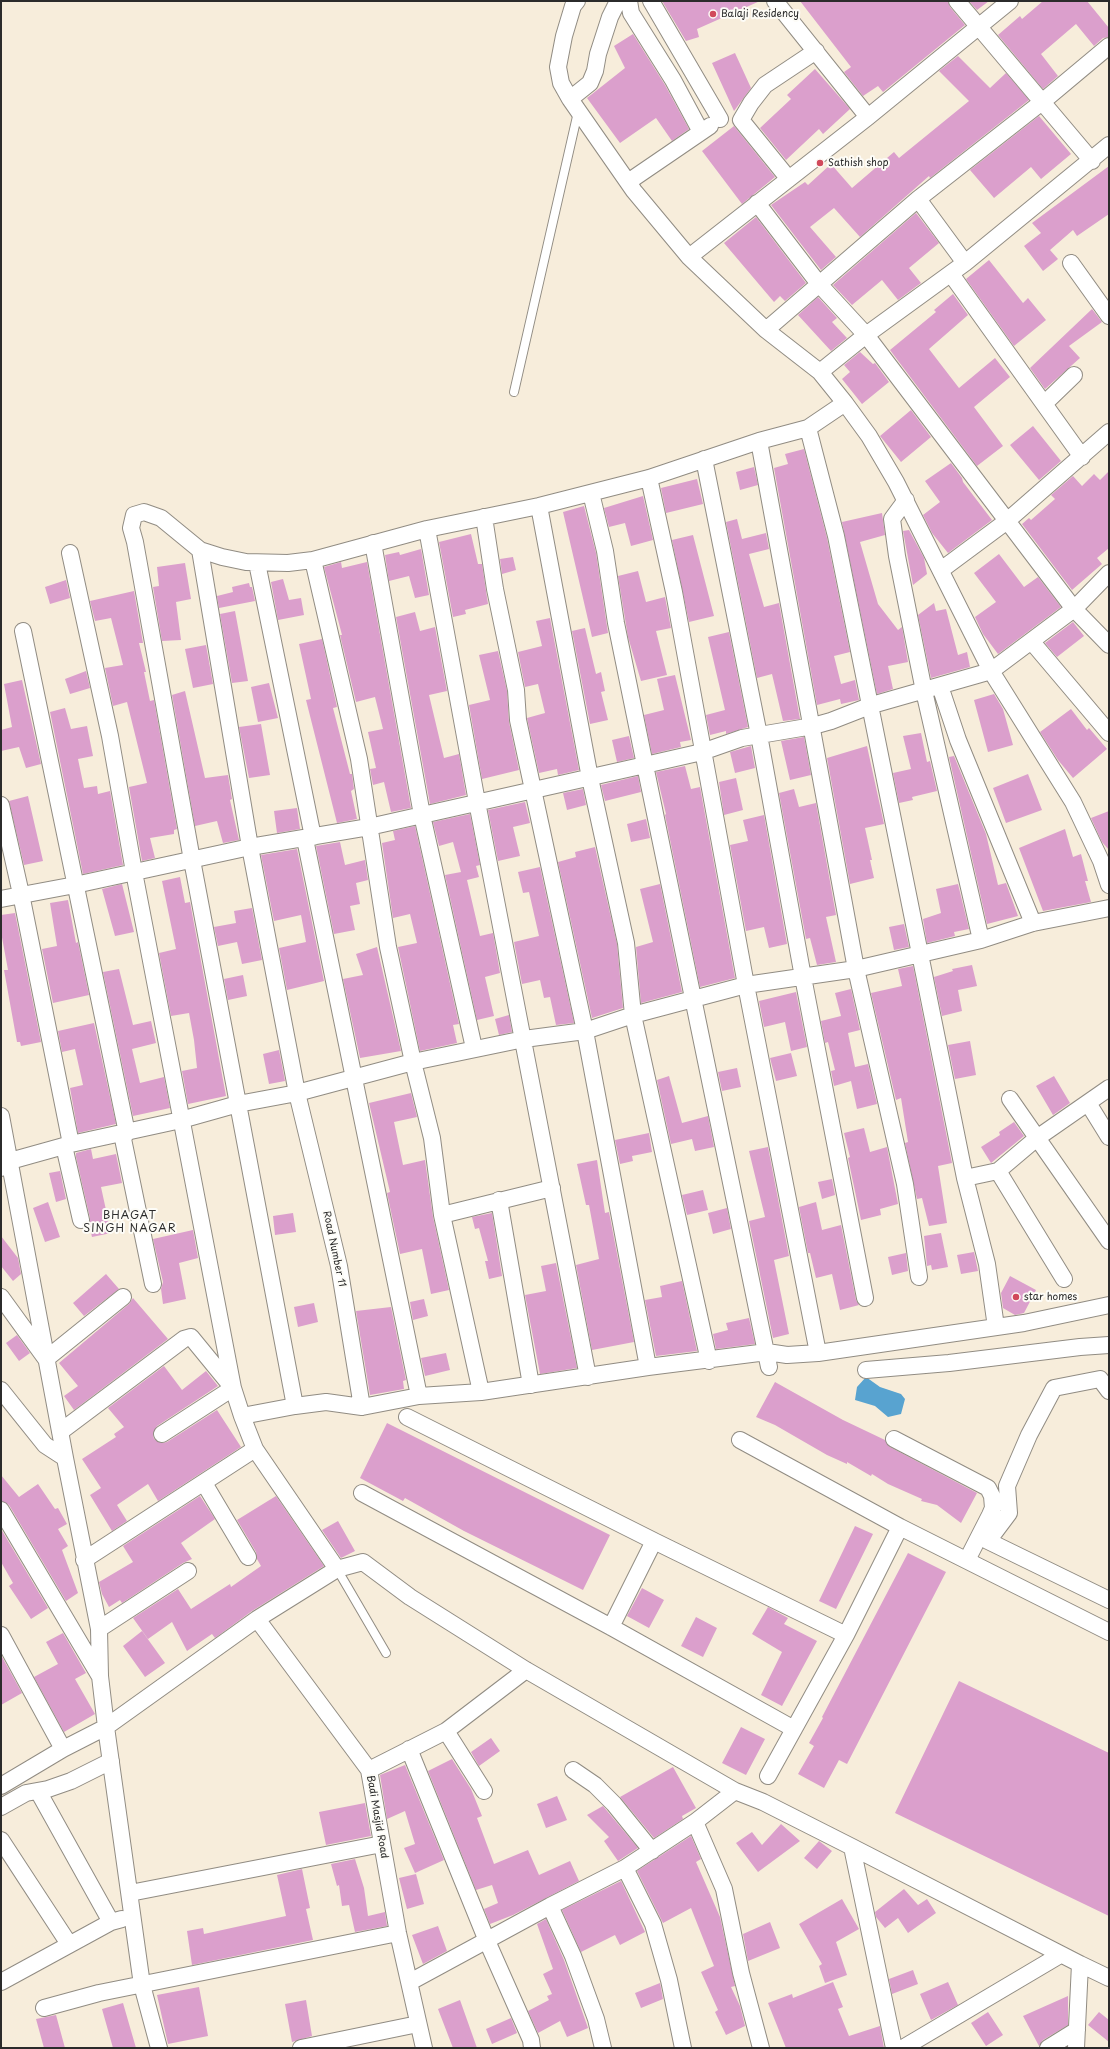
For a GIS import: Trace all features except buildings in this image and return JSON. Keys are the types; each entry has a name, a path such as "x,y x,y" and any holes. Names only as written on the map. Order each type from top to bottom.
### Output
{"street":[{"path":"577,1 573,6 564,36 558,66 561,83 574,105 628,182 689,257 766,330 820,372 845,403 877,449 906,500 992,671 1073,802 1105,858 1109,885"},
{"path":"574,105 590,83 596,70 598,54 610,17 618,1"},
{"path":"629,1 634,18 674,80 701,132"},
{"path":"651,1 720,119"},
{"path":"775,1 868,117"},
{"path":"957,1 1092,160"},
{"path":"689,257 788,178 868,117 1010,1"},
{"path":"766,330 918,199 1042,102 1109,46"},
{"path":"741,120 751,102 765,85 816,51"},
{"path":"628,182 720,119 730,117 741,120 788,178"},
{"path":"820,372 866,335 966,263 1109,145"},
{"path":"918,199 966,263"},
{"path":"757,203 819,284 866,335 1074,609 1109,645"},
{"path":"1071,263 1109,316"},
{"path":"950,274 1082,457"},
{"path":"1044,404 1074,375"},
{"path":"295,1406 192,860 136,542 131,528 134,515 144,512 161,518 200,550 246,562 288,563 313,560 427,529 539,506 649,478 759,441 808,428 845,403"},
{"path":"808,428 836,536 872,705 965,1178 987,1264 996,1327"},
{"path":"941,570 1007,521 1109,432"},
{"path":"759,441 813,726 856,968 905,1184 919,1277"},
{"path":"704,459 760,735 784,866 802,977 865,1298"},
{"path":"649,478 674,592 702,752 746,985 818,1353"},
{"path":"591,493 605,552 616,623 767,1359"},
{"path":"906,500 892,519 892,527 924,691 981,940"},
{"path":"539,506 590,778 626,943 633,1015 709,1361"},
{"path":"484,517 495,590 516,690 518,720 585,1031 648,1367"},
{"path":"427,529 477,802 524,1039 588,1377"},
{"path":"374,543 422,815 474,1048"},
{"name":"Road Number 11","path":"200,550 250,847 297,1093 339,1266 362,1406"},
{"path":"70,553 110,736 134,872 233,1388 242,1416 256,1450 336,1569"},
{"path":"313,560 358,759 388,947 413,1062 432,1138 442,1215 481,1392"},
{"path":"257,562 355,1079 419,1396"},
{"path":"1,899 75,885 250,847 369,827 702,752 742,738 813,726 872,705 992,671 1074,609 1109,573"},
{"path":"23,631 75,885 153,1284"},
{"path":"1032,642 1109,733"},
{"path":"940,686 958,740 1033,922"},
{"path":"1,805 21,894 81,1220"},
{"path":"6,1164 68,1145 181,1120 238,1104 297,1093 355,1079 413,1062 474,1048 524,1039 585,1031 633,1015 746,985 856,968 981,940 1033,922 1109,908"},
{"path":"965,1178 998,1171 1037,1138 1109,1088"},
{"path":"1010,1099 1109,1241"},
{"path":"1088,1103 1109,1137"},
{"path":"1,1116 6,1164 99,1629 100,1676 106,1727 142,1985 159,2048"},
{"path":"998,1171 1064,1279"},
{"path":"442,1215 552,1188"},
{"path":"499,1200 531,1384"},
{"path":"1,1297 46,1359"},
{"path":"46,1359 123,1297"},
{"path":"242,1416 326,1402 362,1406 419,1396 481,1392 648,1367 709,1361 767,1359 787,1355 818,1353 1024,1323 1109,1305"},
{"path":"60,1432 184,1339 191,1337 233,1388"},
{"path":"866,1370 949,1363 1080,1346 1109,1345"},
{"path":"1109,1391 1100,1379 1054,1388 1029,1435 1007,1486 1009,1513 988,1541 1109,1600"},
{"path":"162,1434 233,1388"},
{"path":"1,1390 46,1444 64,1458"},
{"path":"407,1418 654,1542 846,1635"},
{"path":"894,1439 988,1488 992,1496 993,1508 967,1560"},
{"path":"740,1440 900,1527 1109,1632"},
{"path":"84,1560 256,1450"},
{"path":"204,1483 248,1557"},
{"path":"362,1492 611,1627 794,1730"},
{"path":"1,1510 100,1676"},
{"path":"768,1776 846,1635 900,1527"},
{"path":"611,1627 654,1542"},
{"path":"3,1781 106,1727 258,1619 336,1569 363,1562 410,1597 526,1670 735,1791 763,1802 1060,1956 1109,1978"},
{"path":"99,1629 188,1570"},
{"name":"Badi Masjid Road","path":"258,1619 368,1770 398,1933 424,2048"},
{"path":"1,1635 64,1749"},
{"path":"368,1770 446,1731 526,1670"},
{"path":"446,1731 484,1791"},
{"path":"409,1749 488,1941 531,2040 532,2048"},
{"path":"1,1807 26,1793 38,1791 70,1781 111,1761"},
{"path":"573,1770 599,1789 652,1851"},
{"path":"38,1791 111,1922"},
{"path":"410,1982 550,1906 625,1868 695,1822 735,1791"},
{"path":"695,1822 724,1888 741,1973 761,2048"},
{"path":"1,1840 69,1944"},
{"path":"130,1893 382,1844"},
{"path":"852,1847 894,2048"},
{"path":"625,1868 653,1924 669,1980 683,2048"},
{"path":"550,1906 573,1956 596,2019 602,2048"},
{"path":"1,1982 111,1922 133,1916"},
{"path":"44,2008 99,1993 398,1933"},
{"path":"903,2048 1060,1956"},
{"path":"1076,2048 1080,1964"},
{"path":"301,2048 418,2024"},
{"path":"1048,2048 1077,2030"}],"lane":[{"path":"514,392 574,105"},
{"path":"336,1569 386,1652"}],"water":[{"path":"866,1377 880,1387 901,1394 905,1399 901,1414 888,1417 875,1406 855,1400 857,1387"}],"place":[{"name":"Balaji Residency","path":"713,14"},
{"name":"Sathish shop","path":"820,163"},
{"name":"star homes","path":"1016,1297"}],"district":[{"name":"BHAGAT SINGH NAGAR","path":"130,1222"}]}
